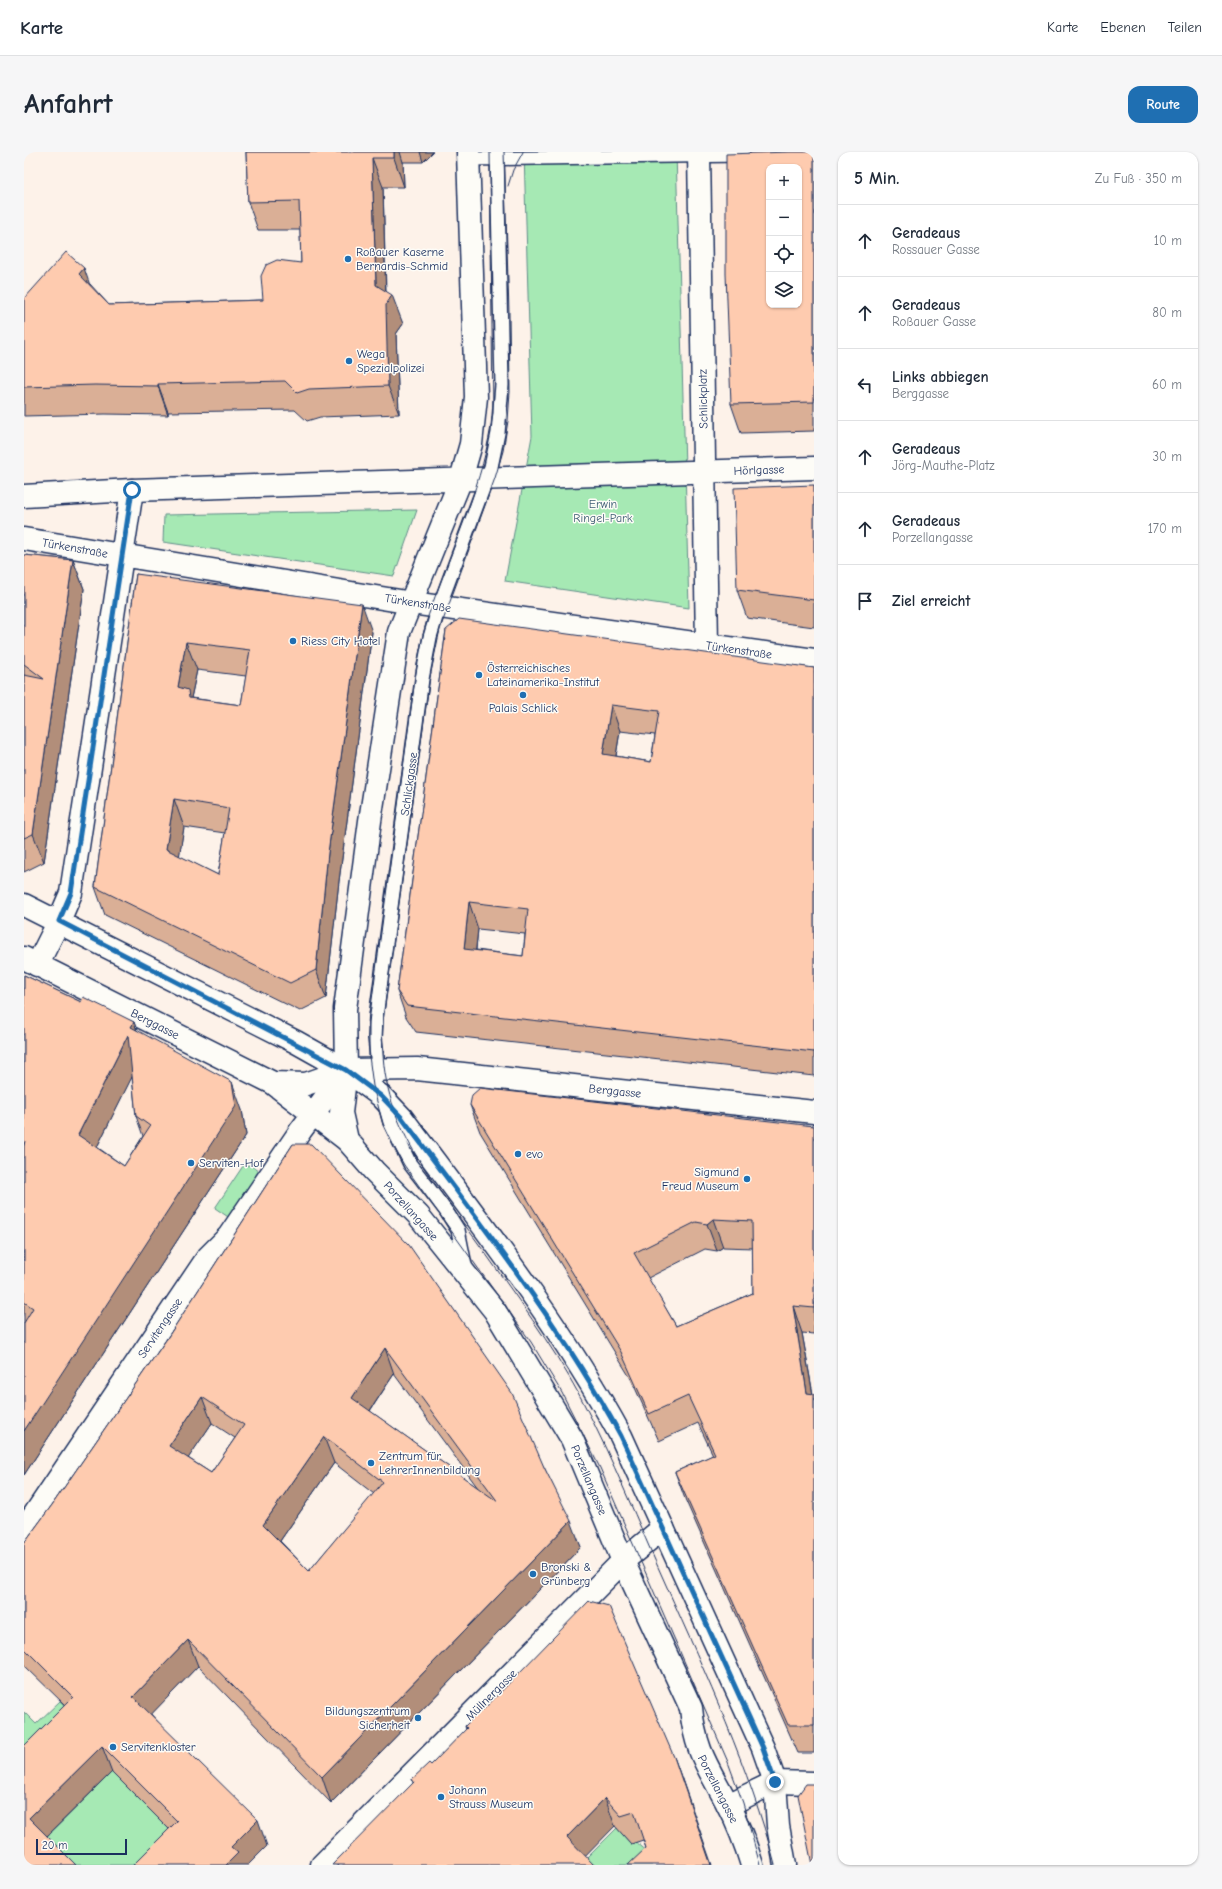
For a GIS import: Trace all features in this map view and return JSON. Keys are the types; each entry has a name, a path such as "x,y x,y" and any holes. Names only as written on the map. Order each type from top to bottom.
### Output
{"street":[{"name":"Schlickplatz","path":"699,154 707,645"},
{"path":"347,1140 341,1113 346,1070 345,1009 370,821 399,632 461,479 471,444 476,398 468,155"},
{"name":"Hörlgasse","path":"704,472 814,468"},
{"path":"24,496 132,490 704,472"},
{"name":"Berggasse","path":"132,490 71,893 59,921 30,961 273,1083 308,1122"},
{"name":"Türkenstraße","path":"24,540 439,607 814,660"},
{"path":"24,905 59,921 296,1042 346,1070 383,1098 402,1118 527,1285 598,1394 621,1436 763,1748 775,1782 778,1826 785,1865"},
{"name":"Berggasse","path":"346,1070 417,1069 814,1112"},
{"path":"273,1083 306,1084 346,1070"},
{"name":"Servitengasse","path":"24,1530 208,1257 229,1236 346,1070"},
{"name":"Porzellangasse","path":"308,1122 347,1140 374,1171 418,1215 495,1311 572,1439 623,1561 691,1708 693,1727 698,1747 708,1770 728,1805 752,1865"},
{"name":"Müllnergasse","path":"322,1865 623,1561 663,1528"},
{"path":"728,1805 775,1782 814,1783"}],"lane":[{"path":"468,155 752,154"},
{"name":"Schlickgasse","path":"468,1277 458,1230 446,1211 410,1164 390,1122 383,1098 375,1038 378,1005 422,679 430,637 439,607 487,479 496,448 502,385 497,155"}],"green space":[{"name":"Erwin Ringel-Park","path":"524,152 676,152 689,608 505,581 532,436"},
{"path":"417,510 394,576 163,542 164,515"},
{"path":"250,1165 262,1173 234,1221 215,1208 243,1166"},
{"path":"60,1701 82,1723 24,1774 24,1712 36,1724"},
{"path":"112,1772 187,1847 169,1865 60,1865 39,1844"},
{"path":"617,1828 631,1844 636,1842 648,1852 652,1865 580,1865"}],"building":[{"name":"Roßauer Kaserne Bernardis-Schmid","path":"246,152 394,152 394,158 372,158 376,285 392,295 386,305 388,386 309,389 297,393 285,381 158,384 158,386 95,385 24,387 24,299 66,252 84,268 79,274 109,305 263,300 261,276 266,265 277,260 301,263 299,201 248,202"},
{"path":"814,152 814,402 731,404 726,274 726,154"},
{"path":"814,485 814,600 737,590 734,488"},
{"path":"24,555 73,560 33,834 24,838 24,675 44,679 24,664"},
{"path":"136,574 362,604 328,853 316,970 290,983 95,887","holes":["186,642 250,650 241,705 189,698 188,690 178,687","174,799 229,808 218,875 166,849"]},
{"path":"459,619 814,668 814,1052 407,1006 397,991 446,630","holes":["611,705 659,711 651,762 603,754","469,902 528,909 523,956 464,949"]},
{"path":"24,975 81,1002 83,997 134,1022 131,1027 232,1082 236,1106 24,1431 24,1323 33,1308 24,1302","holes":["128,1035 136,1116 150,1126 124,1166 78,1135"]},
{"path":"480,1088 814,1126 814,1308 793,1306 807,1393 814,1394 814,1725 788,1725 675,1472 715,1454 688,1396 649,1414 621,1352 470,1105 472,1095","holes":["713,1219 752,1221 753,1293 676,1326 634,1253 696,1222 707,1224"]},
{"path":"293,1144 311,1144 409,1245 512,1393 544,1467 571,1521 322,1777 188,1640 133,1697 258,1820 231,1847 238,1853 226,1865 133,1865 177,1821 102,1746 29,1818 76,1865 24,1865 24,1746 73,1697 24,1648 24,1543 166,1340","holes":["385,1348 498,1502 352,1398","202,1397 244,1425 211,1473 169,1446","324,1437 383,1482 309,1571 263,1525"]},
{"path":"589,1601 609,1606 674,1757 711,1865 628,1865 646,1848 634,1812 621,1816 605,1798 567,1837 594,1865 332,1865 414,1782 412,1779 429,1763 431,1765 467,1728 465,1726 482,1709 483,1710"},
{"path":"806,1784 814,1784 814,1865 812,1865 798,1795"}],"tram line":[{"path":"490,152 493,413 483,463 467,512 429,615 417,664 369,1022 369,1056 373,1086 383,1125 404,1165 531,1342 562,1393 600,1468 728,1762 743,1803 760,1865"},
{"path":"504,152 509,312 510,392 508,421 503,451 495,478 440,629 430,677 384,1012 383,1048 386,1080 394,1110 406,1137 421,1163 532,1319 570,1378 593,1421 697,1654 726,1723 753,1793 775,1865"},
{"path":"508,186 513,170 523,152"}],"place":[{"name":"Roßauer Kaserne Bernardis-Schmid","path":"348,259"},
{"name":"Wega Spezialpolizei","path":"349,361"},
{"name":"Riess City Hotel","path":"293,641"},
{"name":"Österreichisches Lateinamerika-Institut","path":"479,675"},
{"name":"Palais Schlick","path":"523,695"},
{"name":"evo","path":"518,1154"},
{"name":"Serviten-Hof","path":"191,1163"},
{"name":"Sigmund Freud Museum","path":"747,1179"},
{"name":"Zentrum für LehrerInnenbildung","path":"371,1463"},
{"name":"Bronski & Grünberg","path":"533,1574"},
{"name":"Bildungszentrum Sicherheit","path":"418,1718"},
{"name":"Servitenkloster","path":"113,1747"},
{"name":"Johann Strauss Museum","path":"441,1797"}],"route":[{"path":"132,490 71,893 59,921 296,1042 346,1070 381,1096 402,1118 527,1285 598,1394 621,1436 763,1748 775,1782"}]}
